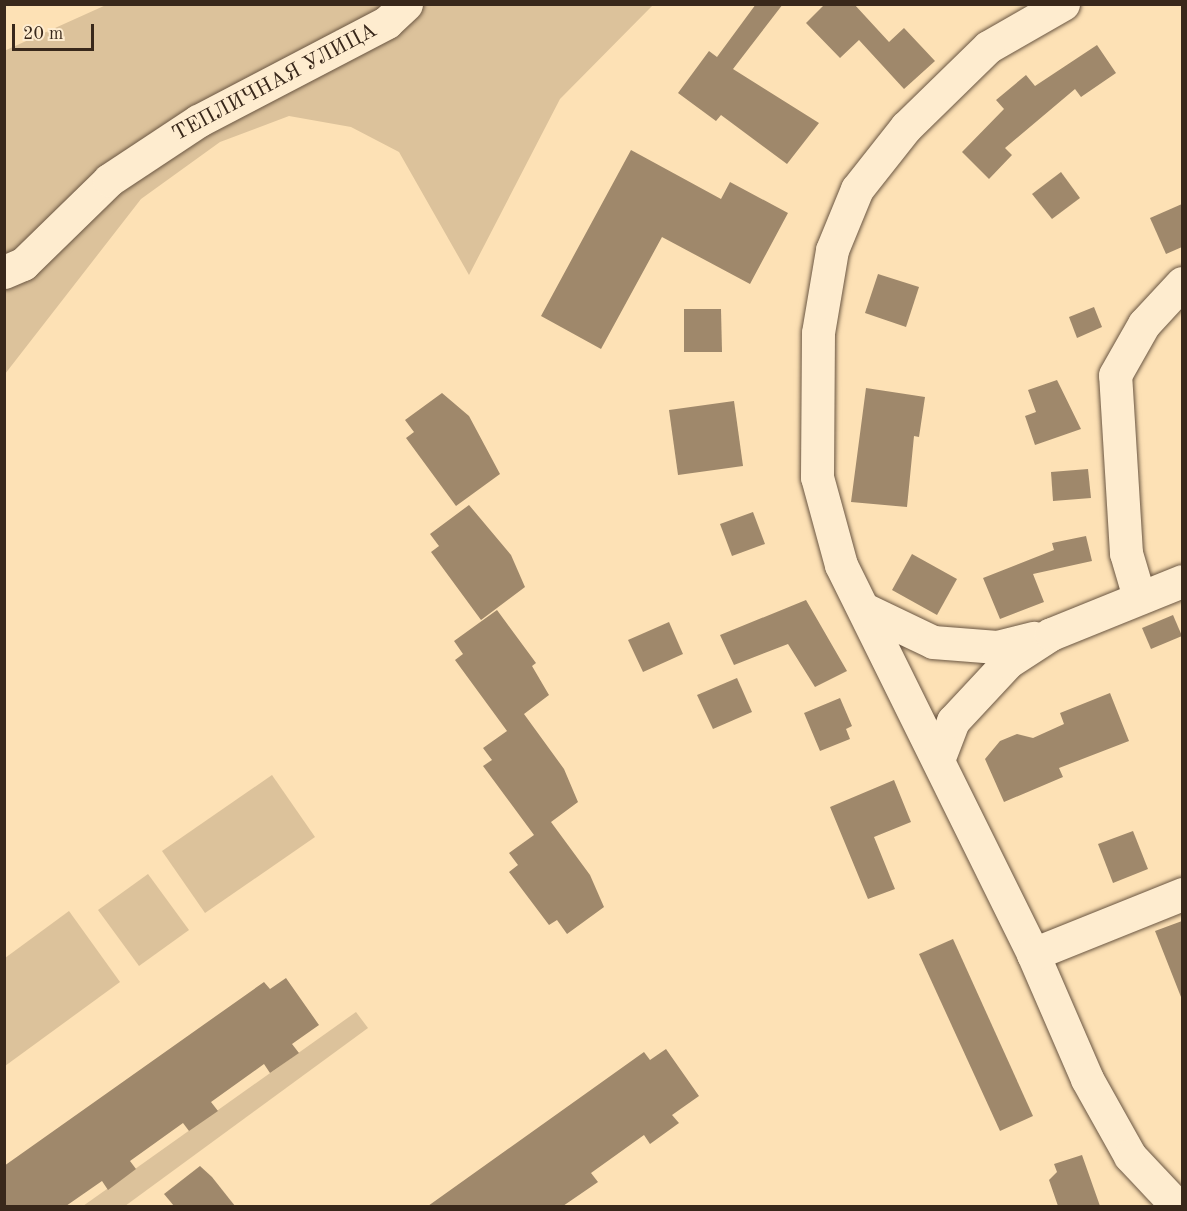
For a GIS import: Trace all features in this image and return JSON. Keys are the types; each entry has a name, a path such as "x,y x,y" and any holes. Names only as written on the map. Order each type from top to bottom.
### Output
{"street":[{"name":"ТЕПЛИЧНАЯ УЛИЦА","path":"4,272 23,264 109,180 188,128 387,22 406,4"},
{"path":"1064,4 988,47 906,128 857,189 832,250 818,333 817,477 841,565 866,610 1033,954 1087,1079 1130,1156 1177,1201"},
{"path":"1139,597 1126,553 1115,375 1144,324 1182,283"},
{"path":"938,760 953,721 1008,662 1051,634 1182,581"},
{"path":"866,610 933,642 968,648 1051,634"},
{"path":"1033,954 1182,894"}],"shaded area":[{"path":"106,5 653,5 560,99 469,275 399,152 351,127 289,116 220,142 141,199 5,374 4,51"},
{"path":"272,775 315,837 205,913 162,851"},
{"path":"148,874 189,930 139,966 98,910"},
{"path":"69,911 120,982 5,1066 5,958"},
{"path":"356,1012 368,1028 125,1206 83,1206"}],"building":[{"path":"756,4 783,4 733,69 819,123 787,164 721,115 716,121 678,93 709,51 717,57"},
{"path":"825,4 854,4 889,42 904,28 935,61 904,89 859,40 840,58 806,23"},
{"path":"1097,45 1116,73 1081,97 1075,89 1005,148 1012,155 989,179 962,152 1004,109 996,100 1026,75 1035,86"},
{"path":"631,150 721,199 730,182 788,213 750,284 662,237 601,349 541,316"},
{"path":"1061,172 1080,198 1052,219 1032,194"},
{"path":"1182,204 1182,247 1166,254 1150,218"},
{"path":"878,274 919,287 906,327 865,313"},
{"path":"1094,307 1102,327 1077,338 1069,317"},
{"path":"684,309 721,309 722,352 684,352"},
{"path":"1057,380 1081,429 1035,445 1025,416 1036,412 1028,390"},
{"path":"866,388 925,397 919,437 914,436 907,507 851,502"},
{"path":"442,393 469,416 500,474 456,506 406,438 414,432 405,420"},
{"path":"734,401 743,466 678,475 669,410"},
{"path":"1088,469 1091,498 1053,501 1051,472"},
{"path":"469,505 511,555 525,587 481,620 431,552 439,546 430,534"},
{"path":"753,512 765,544 732,556 720,524"},
{"path":"1086,536 1092,561 1033,574 1044,602 1000,619 983,578 1054,550 1052,543"},
{"path":"912,554 957,579 937,615 892,590"},
{"path":"806,600 847,671 815,687 788,644 734,665 720,635"},
{"path":"497,610 536,663 532,666 549,695 524,714 564,769 578,802 551,822 590,875 604,907 567,934 557,920 549,925 509,872 518,865 509,853 534,835 483,766 492,760 483,748 507,731 455,660 463,654 454,641"},
{"path":"1173,615 1182,636 1151,649 1142,628"},
{"path":"669,622 683,654 643,672 628,640"},
{"path":"737,678 752,712 713,729 697,695"},
{"path":"1110,693 1129,741 1059,768 1063,777 1004,802 985,759 1000,741 1017,734 1033,738 1064,724 1060,713"},
{"path":"840,698 852,726 846,729 850,739 820,751 804,713"},
{"path":"894,780 911,822 874,837 895,889 868,899 830,807"},
{"path":"1133,831 1148,869 1113,883 1098,844"},
{"path":"1182,921 1182,996 1181,997 1155,931"},
{"path":"953,939 1033,1116 1000,1131 919,954"},
{"path":"286,978 319,1025 292,1044 299,1053 270,1073 264,1064 211,1102 218,1111 189,1131 183,1123 130,1161 136,1169 108,1190 102,1181 66,1206 4,1206 4,1166 264,982 270,989"},
{"path":"666,1049 699,1096 672,1115 679,1123 650,1144 644,1135 591,1173 598,1182 563,1206 428,1206 644,1052 650,1060"},
{"path":"1082,1155 1100,1206 1058,1206 1049,1180 1057,1172 1054,1164"},
{"path":"200,1166 235,1206 174,1206 164,1194"}]}
